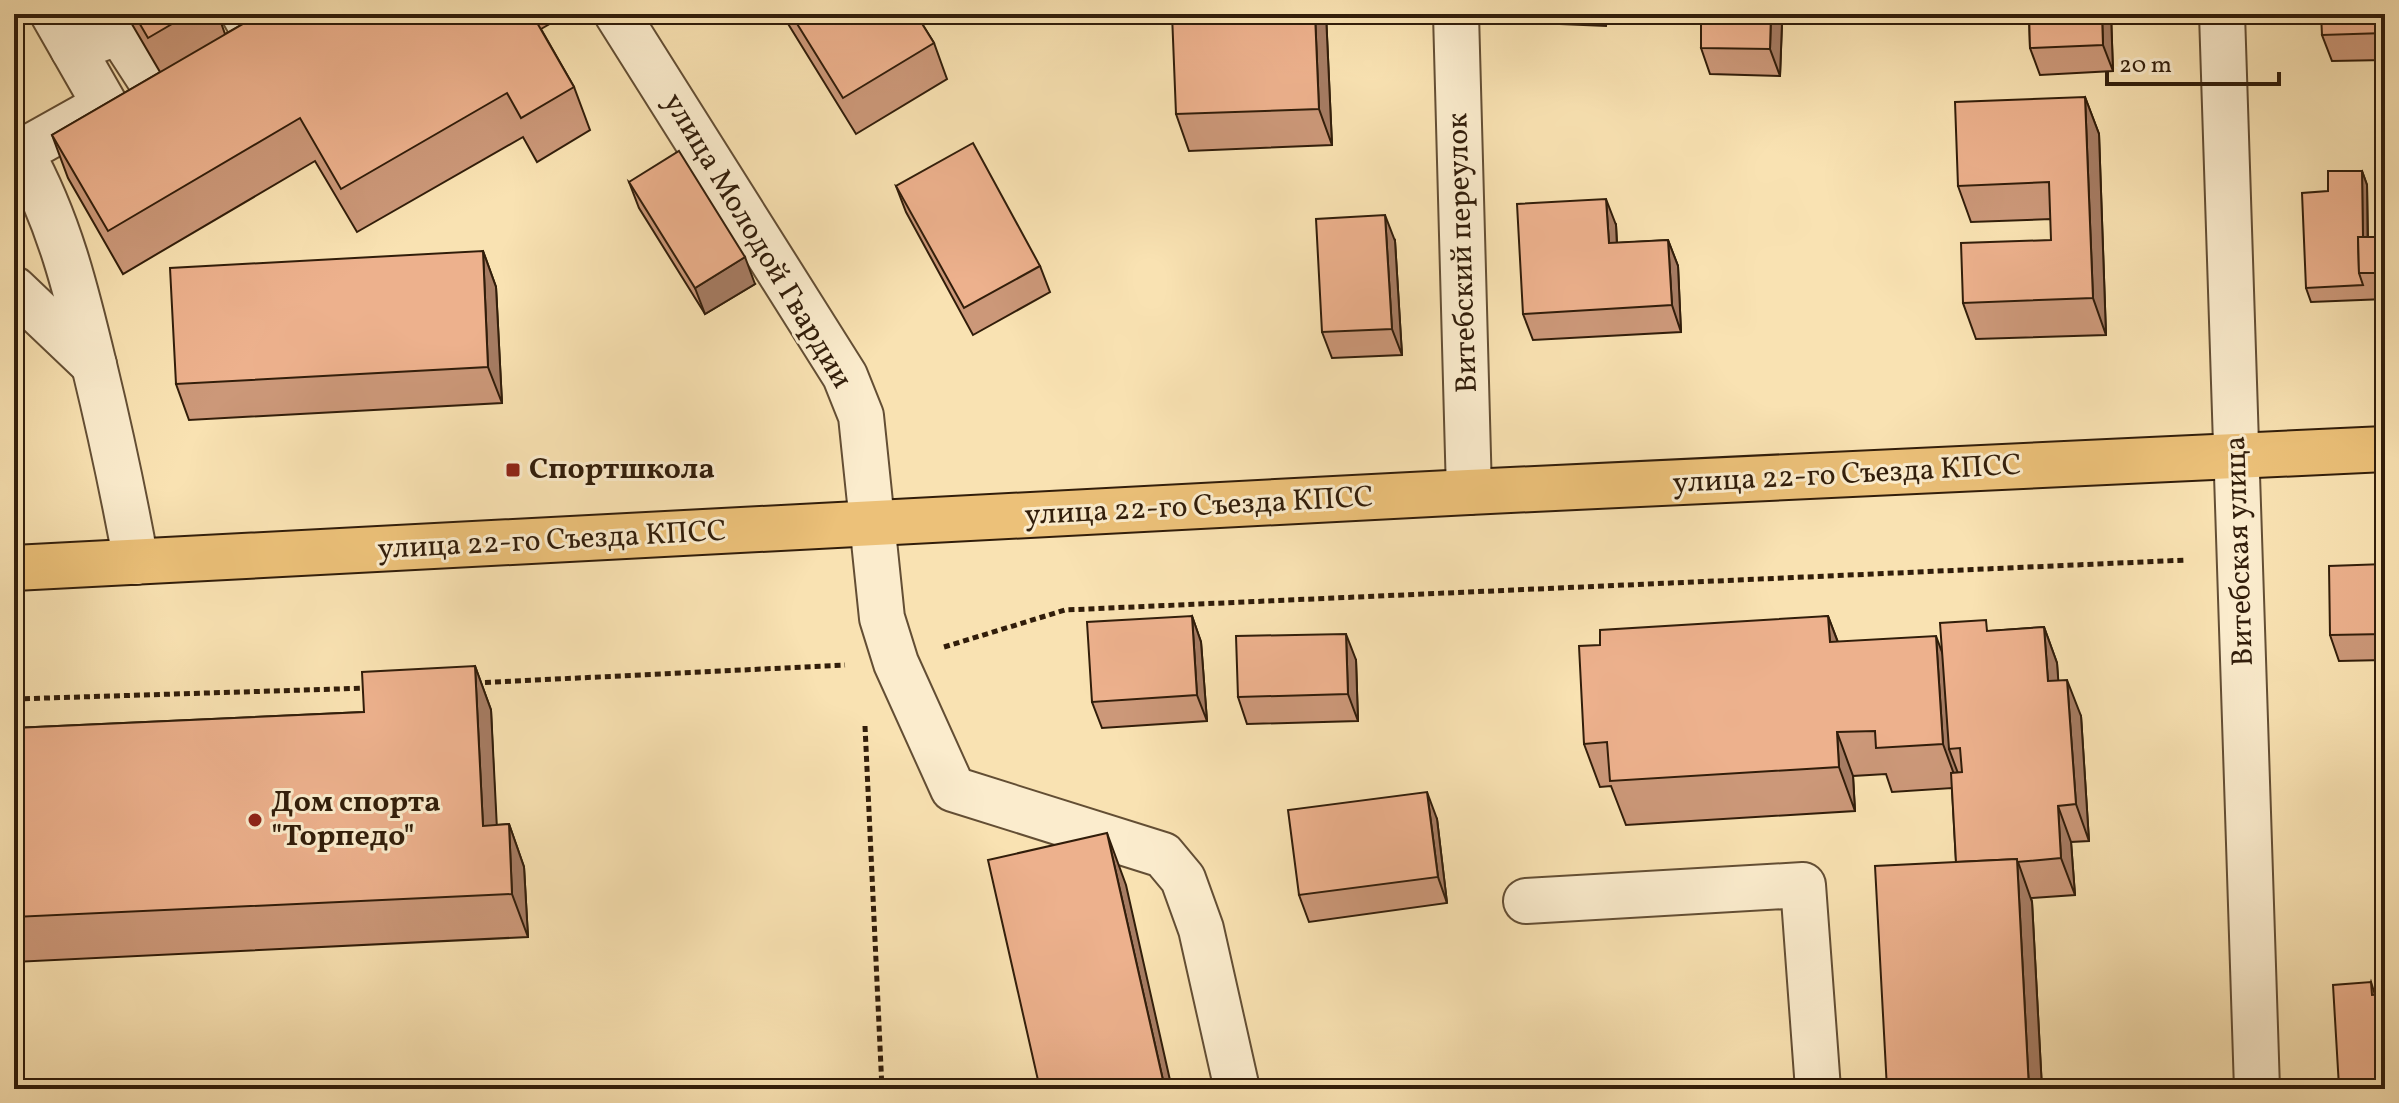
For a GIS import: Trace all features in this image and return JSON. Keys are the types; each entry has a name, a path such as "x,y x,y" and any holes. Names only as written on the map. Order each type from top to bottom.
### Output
{"main road":[{"name":"улица 22-го Съезда КПСС","path":"14,568 875,526 1469,492 2385,449"}],"street":[{"path":"136,562 114,441 76,283 42,190 21,152 105,105 63,32 119,32 163,100 261,44 244,14"},
{"name":"улица Молодой Гвардии","path":"617,14 845,376 861,416 875,526 882,618 896,663 953,789 1163,855 1183,879 1201,929 1237,1089"},
{"name":"Витебский переулок","path":"1456,14 1469,492"},
{"name":"Витебская улица","path":"2222,14 2257,1089"},
{"path":"14,289 94,365"},
{"path":"1526,901 1803,885 1818,1089"}],"path":[{"path":"461,684 896,663 1065,610 2240,558"},
{"path":"14,699 383,687"},
{"path":"865,724 882,1089"}],"building":[{"path":"134,14 189,14 148,38"},
{"path":"260,14 532,14 574,87 521,118 507,93 341,189 300,118 108,231 52,135"},
{"path":"791,14 916,14 934,43 843,98"},
{"path":"1172,14 1315,14 1319,109 1176,114"},
{"path":"1701,14 1771,14 1770,49 1701,48"},
{"path":"2029,14 2102,14 2103,45 2030,48"},
{"path":"2321,14 2385,14 2385,33 2322,35"},
{"path":"2085,97 2093,298 1963,303 1961,243 2051,240 2049,182 1958,186 1955,102"},
{"path":"973,143 1040,266 964,308 896,186"},
{"path":"679,151 745,257 695,288 629,182"},
{"path":"2328,171 2362,171 2363,237 2358,237 2359,273 2363,285 2306,288 2302,193 2328,191"},
{"path":"1606,199 1609,243 1668,240 1672,305 1523,314 1517,204"},
{"path":"1385,215 1392,329 1322,332 1316,219"},
{"path":"2358,237 2385,237 2385,273 2359,273"},
{"path":"483,251 488,367 176,384 170,268"},
{"path":"2385,564 2385,634 2330,635 2329,566"},
{"path":"1192,616 1197,695 1092,702 1087,622"},
{"path":"1828,616 1830,642 1936,636 1943,744 1876,748 1875,731 1837,732 1839,767 1610,781 1607,742 1584,744 1579,646 1600,645 1600,630"},
{"path":"1986,620 1987,631 2044,627 2048,681 2067,680 2076,804 2058,806 2061,858 1956,862 1951,773 1962,772 1960,748 1949,749 1940,623"},
{"path":"1346,634 1348,694 1238,697 1236,636"},
{"name":"Дом спорта \"Торпедо\"","path":"475,666 483,826 509,824 512,894 14,917 14,728 364,712 362,672"},
{"path":"1427,792 1438,877 1299,895 1288,810"},
{"path":"1107,833 1165,1089 1040,1089 988,860"},
{"path":"2017,859 2029,1089 1887,1089 1875,866"},
{"path":"2371,982 2372,995 2385,994 2385,1084 2339,1087 2333,985"}],"place":[{"name":"Спортшкола","path":"513,470"},
{"name":"Дом спорта \"Торпедо\"","path":"255,820"}]}
